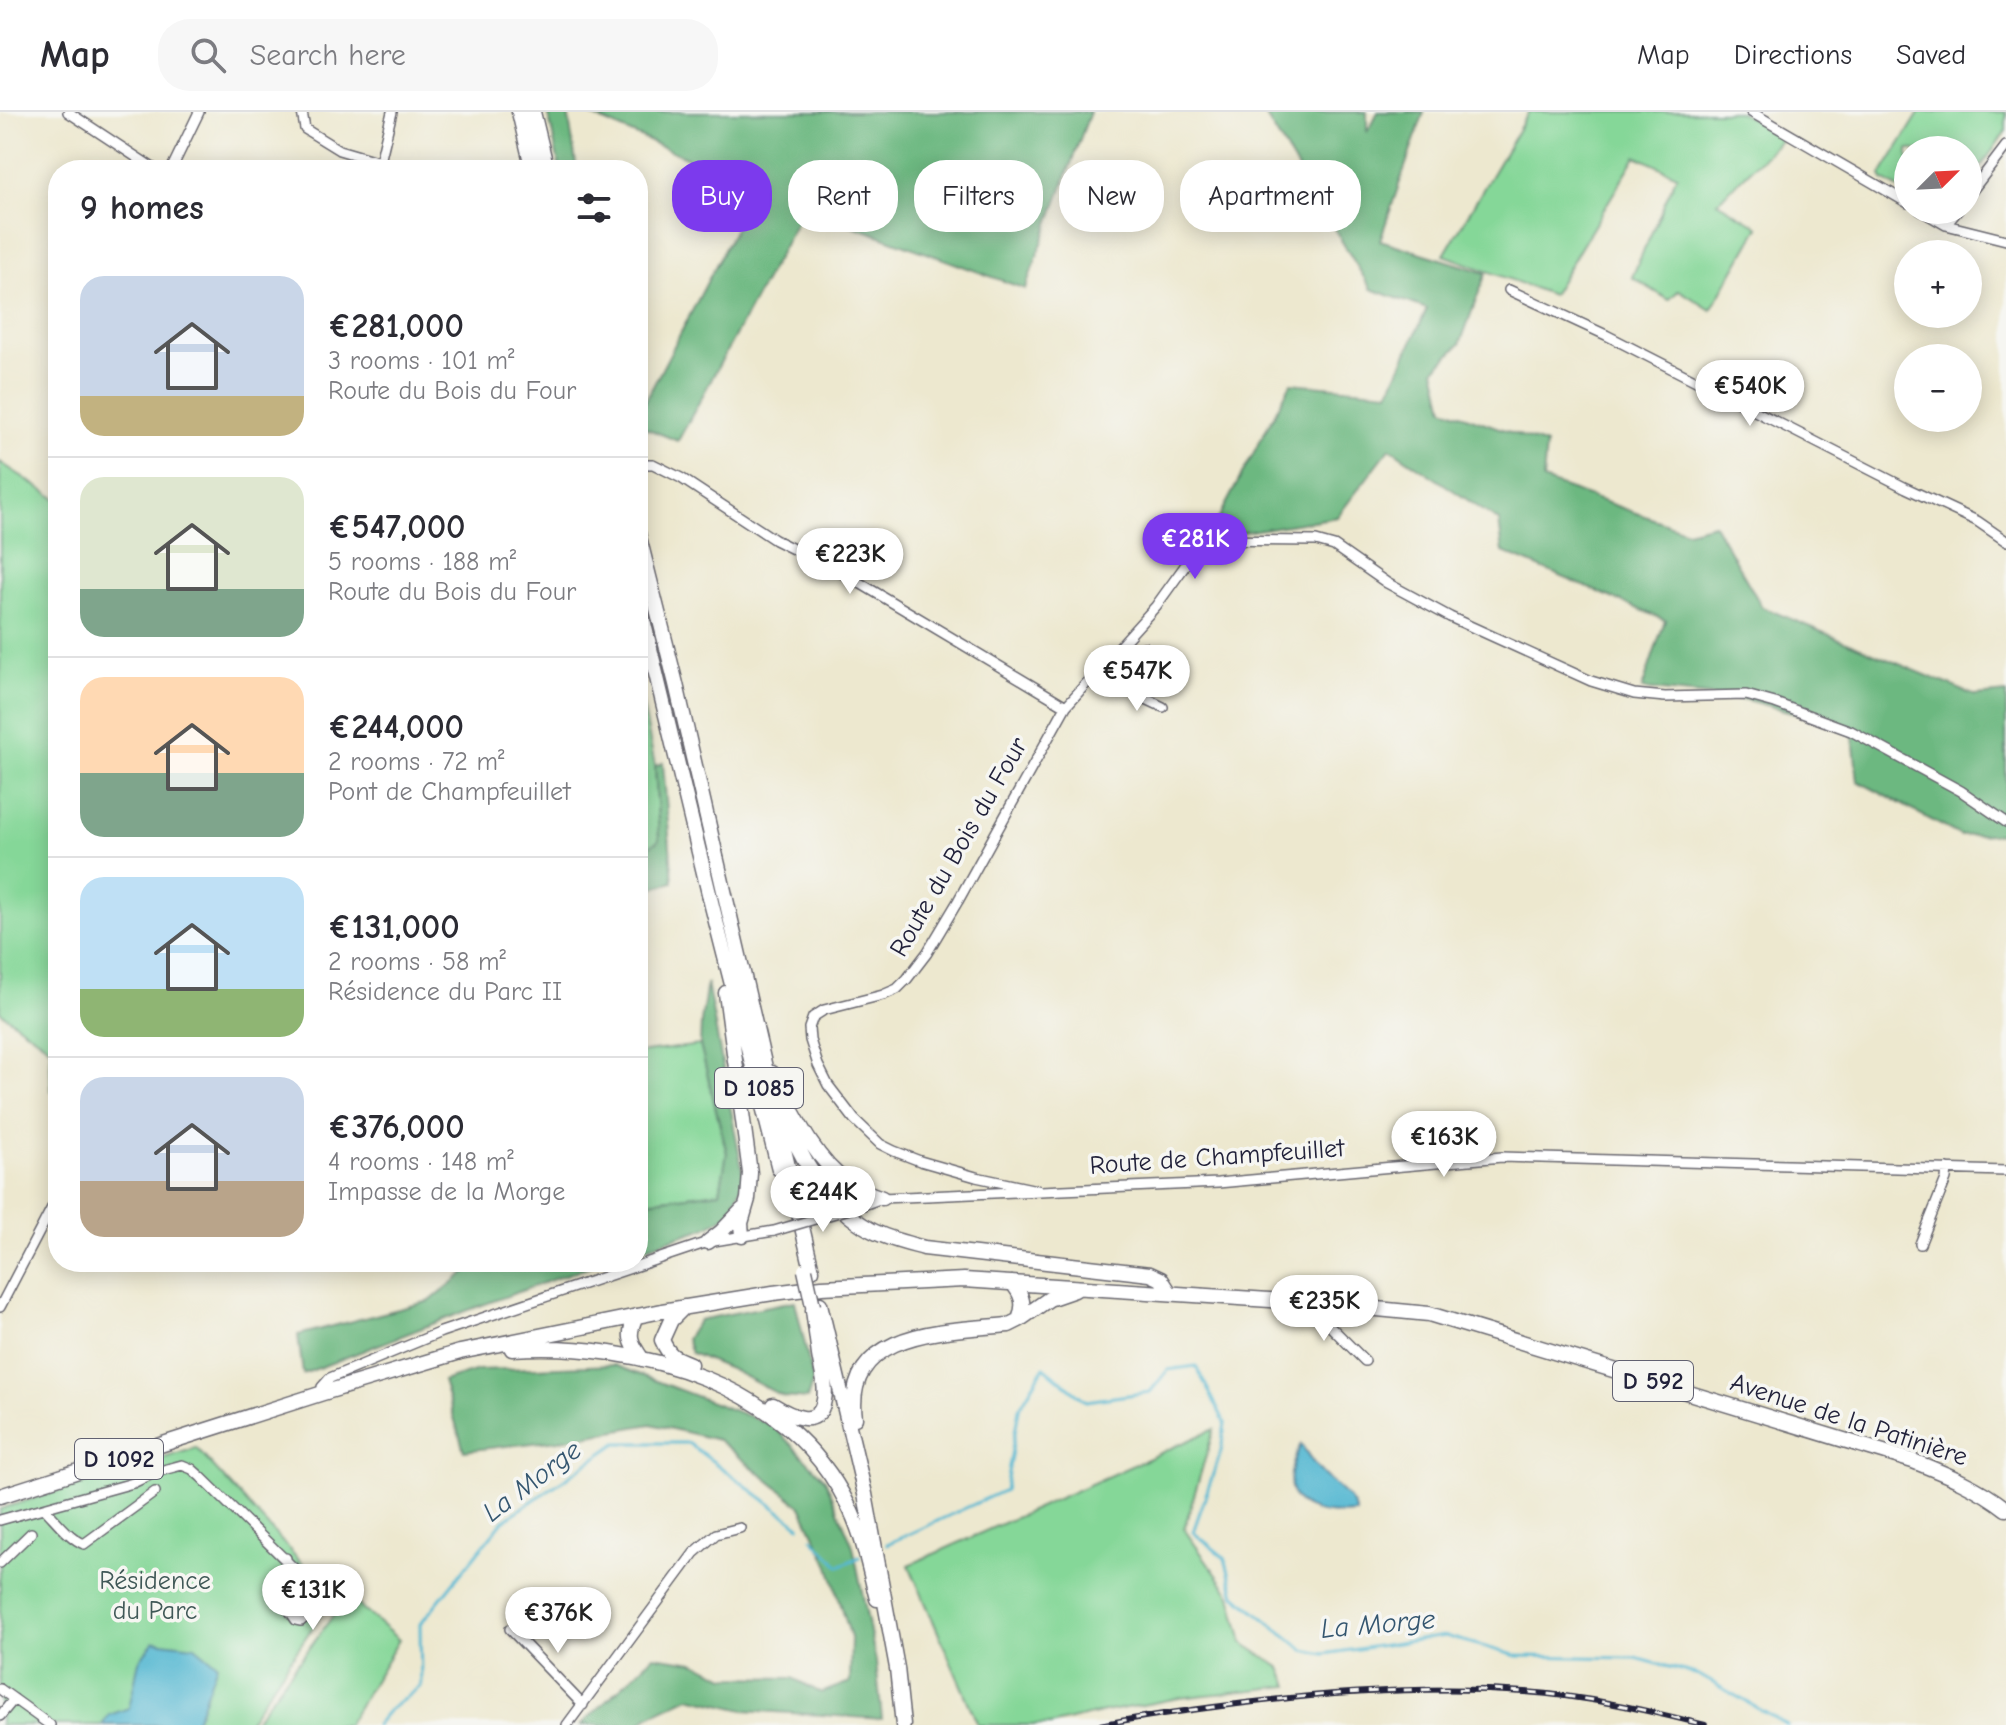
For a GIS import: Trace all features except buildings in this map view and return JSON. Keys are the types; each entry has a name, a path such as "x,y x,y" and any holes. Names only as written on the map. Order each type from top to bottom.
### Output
{"main road":[{"path":"519,112 531,160"},
{"path":"533,112 545,160"},
{"name":"D 1085","path":"648,573 759,1036 858,1495 889,1669 895,1725"},
{"name":"D 1085","path":"648,640 712,906 808,1270"},
{"path":"712,906 737,1064 750,1173 748,1199 741,1223 742,1236"},
{"path":"759,1036 789,1126 820,1186 869,1229 892,1240 924,1248 1150,1274 1161,1279 1170,1293"},
{"path":"772,1072 799,1123 828,1166 850,1185 882,1198"},
{"path":"708,1242 745,1207"},
{"name":"D 592","path":"822,1287 964,1280 1012,1283"},
{"path":"1012,1283 1021,1296 1023,1309 1019,1320"},
{"name":"Avenue de la Patinière","path":"1012,1283 1315,1303 1429,1314 1913,1461 1954,1476 2006,1509"},
{"name":"D 1092","path":"0,1496 460,1352 684,1307 822,1287"},
{"path":"865,1494 853,1403 866,1367 887,1348 918,1335 1009,1325 1049,1299 1086,1287"},
{"path":"684,1307 671,1320 662,1340 673,1358 718,1375 785,1412 809,1418 821,1410 824,1400 816,1305"},
{"name":"D 1085","path":"816,1305 865,1494 897,1668 903,1725"},
{"path":"636,1316 630,1329 631,1340 642,1359"},
{"path":"460,1352 524,1348 618,1354 667,1365 745,1397 778,1419 815,1453 834,1480 861,1538 877,1599"}],"street":[{"path":"68,112 141,160"},
{"path":"176,160 199,112"},
{"path":"302,112 305,129 339,150 364,160"},
{"path":"380,160 392,112"},
{"path":"1751,112 1894,195"},
{"path":"1982,178 2006,146"},
{"path":"1946,225 2006,240"},
{"path":"1509,290 1606,335 1977,521 2006,541"},
{"path":"648,464 681,478 775,540 848,576 1066,706"},
{"name":"Route du Bois du Four","path":"1037,1190 948,1169 880,1144 854,1119 828,1085 818,1065 809,1028 813,1017 824,1010 897,989 914,971 958,901 1066,706 1156,606 1200,545 1210,540 1316,541 1334,546 1387,583 1450,617 1591,681 1634,694 1665,697 1746,695 1775,703 1851,731 1961,791 2006,822"},
{"path":"1144,647 1166,667"},
{"path":"1125,689 1155,659"},
{"path":"1098,671 1125,689 1163,707"},
{"name":"Route de Champfeuillet","path":"648,1262 708,1242 774,1231 882,1198 1218,1183 1502,1157 2006,1171"},
{"path":"1920,1244 1946,1179 1947,1169"},
{"path":"0,1307 48,1215"},
{"name":"Route de Champfeuillet","path":"323,1393 322,1387 330,1378 415,1342 620,1272"},
{"path":"1315,1303 1321,1317 1365,1361"},
{"path":"0,1520 133,1483 182,1465 201,1477 286,1558 318,1592 319,1598 301,1621 296,1620 289,1610 286,1558"},
{"path":"44,1508 84,1544 155,1492"},
{"path":"567,1725 694,1553 716,1534 740,1528"},
{"path":"0,1563 31,1533"},
{"path":"510,1629 583,1705"},
{"path":"0,1689 50,1725"},
{"path":"0,1716 14,1699"}],"green space":[{"path":"548,112 568,112 575,160 558,160"},
{"path":"583,112 1090,112 1072,160 1059,160 1059,196 1025,289 869,232 898,232 898,160 788,160 788,232 791,232 678,441 648,429 648,396 733,232 772,232 772,160 692,160"},
{"path":"1263,112 1367,112 1367,132 1378,112 1424,112 1380,240 1486,273 1460,344 1435,369 1444,408 1546,445 1543,480 1687,531 1714,524 1762,607 1976,696 2006,693 2006,833 1961,836 1858,781 1852,728 1747,700 1642,689 1665,620 1503,552 1499,521 1390,448 1337,517 1208,538 1291,383 1389,392 1427,309 1371,289 1336,232 1361,232 1361,160 1292,160"},
{"path":"1529,112 1740,112 1785,136 1717,202 1759,227 1711,310 1679,290 1669,300 1632,277 1677,175 1636,156 1552,295 1444,255"},
{"path":"1920,112 2006,112 2006,131 1982,165 1982,136 1905,136"},
{"path":"1894,154 1894,186 1883,180 1881,175"},
{"path":"0,462 48,493 48,1047 0,1012"},
{"path":"648,732 655,766 659,841 648,848"},
{"path":"663,763 673,882 648,889 648,847 659,840 655,766"},
{"path":"707,983 744,1179 731,1213 705,1228 648,1247 648,1201 720,1192 727,1153 700,1045"},
{"path":"700,1045 727,1154 720,1192 648,1201 648,1052"},
{"path":"466,1272 573,1272 303,1374 298,1335 430,1301"},
{"path":"795,1301 813,1380 807,1399 784,1397 691,1353 686,1339 699,1320"},
{"path":"614,1365 772,1425 825,1479 853,1546 876,1662 882,1719 744,1710 689,1697 647,1717 639,1725 581,1725 654,1656 694,1662 726,1677 793,1678 821,1693 850,1682 851,1638 829,1566 801,1506 718,1440 651,1424 567,1439 464,1451 443,1381 478,1370"},
{"path":"1214,1429 1184,1529 1231,1595 1243,1643 1281,1668 1289,1686 1179,1698 1050,1725 978,1725 909,1565"},
{"name":"Résidence du Parc","path":"196,1448 333,1597 246,1725 0,1725 0,1509"},
{"path":"348,1596 399,1640 347,1725 251,1725"}],"water":[{"path":"1301,1444 1318,1469 1354,1506 1356,1513 1319,1512 1299,1502 1293,1494 1291,1483 1292,1468"},
{"path":"154,1641 195,1646 217,1664 193,1725 102,1725 109,1715 129,1708 139,1661"}],"waterway":[{"name":"La Morge","path":"887,1544 1005,1490 1019,1409 1044,1367 1086,1401 1150,1392 1168,1370 1196,1366 1225,1423 1221,1451 1193,1532 1225,1558 1235,1595 1304,1650 1324,1654 1445,1636 1518,1656 1636,1658 1699,1675 1787,1725"},
{"name":"La Morge","path":"376,1725 388,1711 421,1686 420,1624 503,1521 617,1443 688,1443 800,1526"},
{"name":"La Morge","path":"812,1538 839,1566 860,1557"}],"railway":[{"path":"1100,1725 1292,1698 1447,1689 1571,1697 1705,1725"}]}
